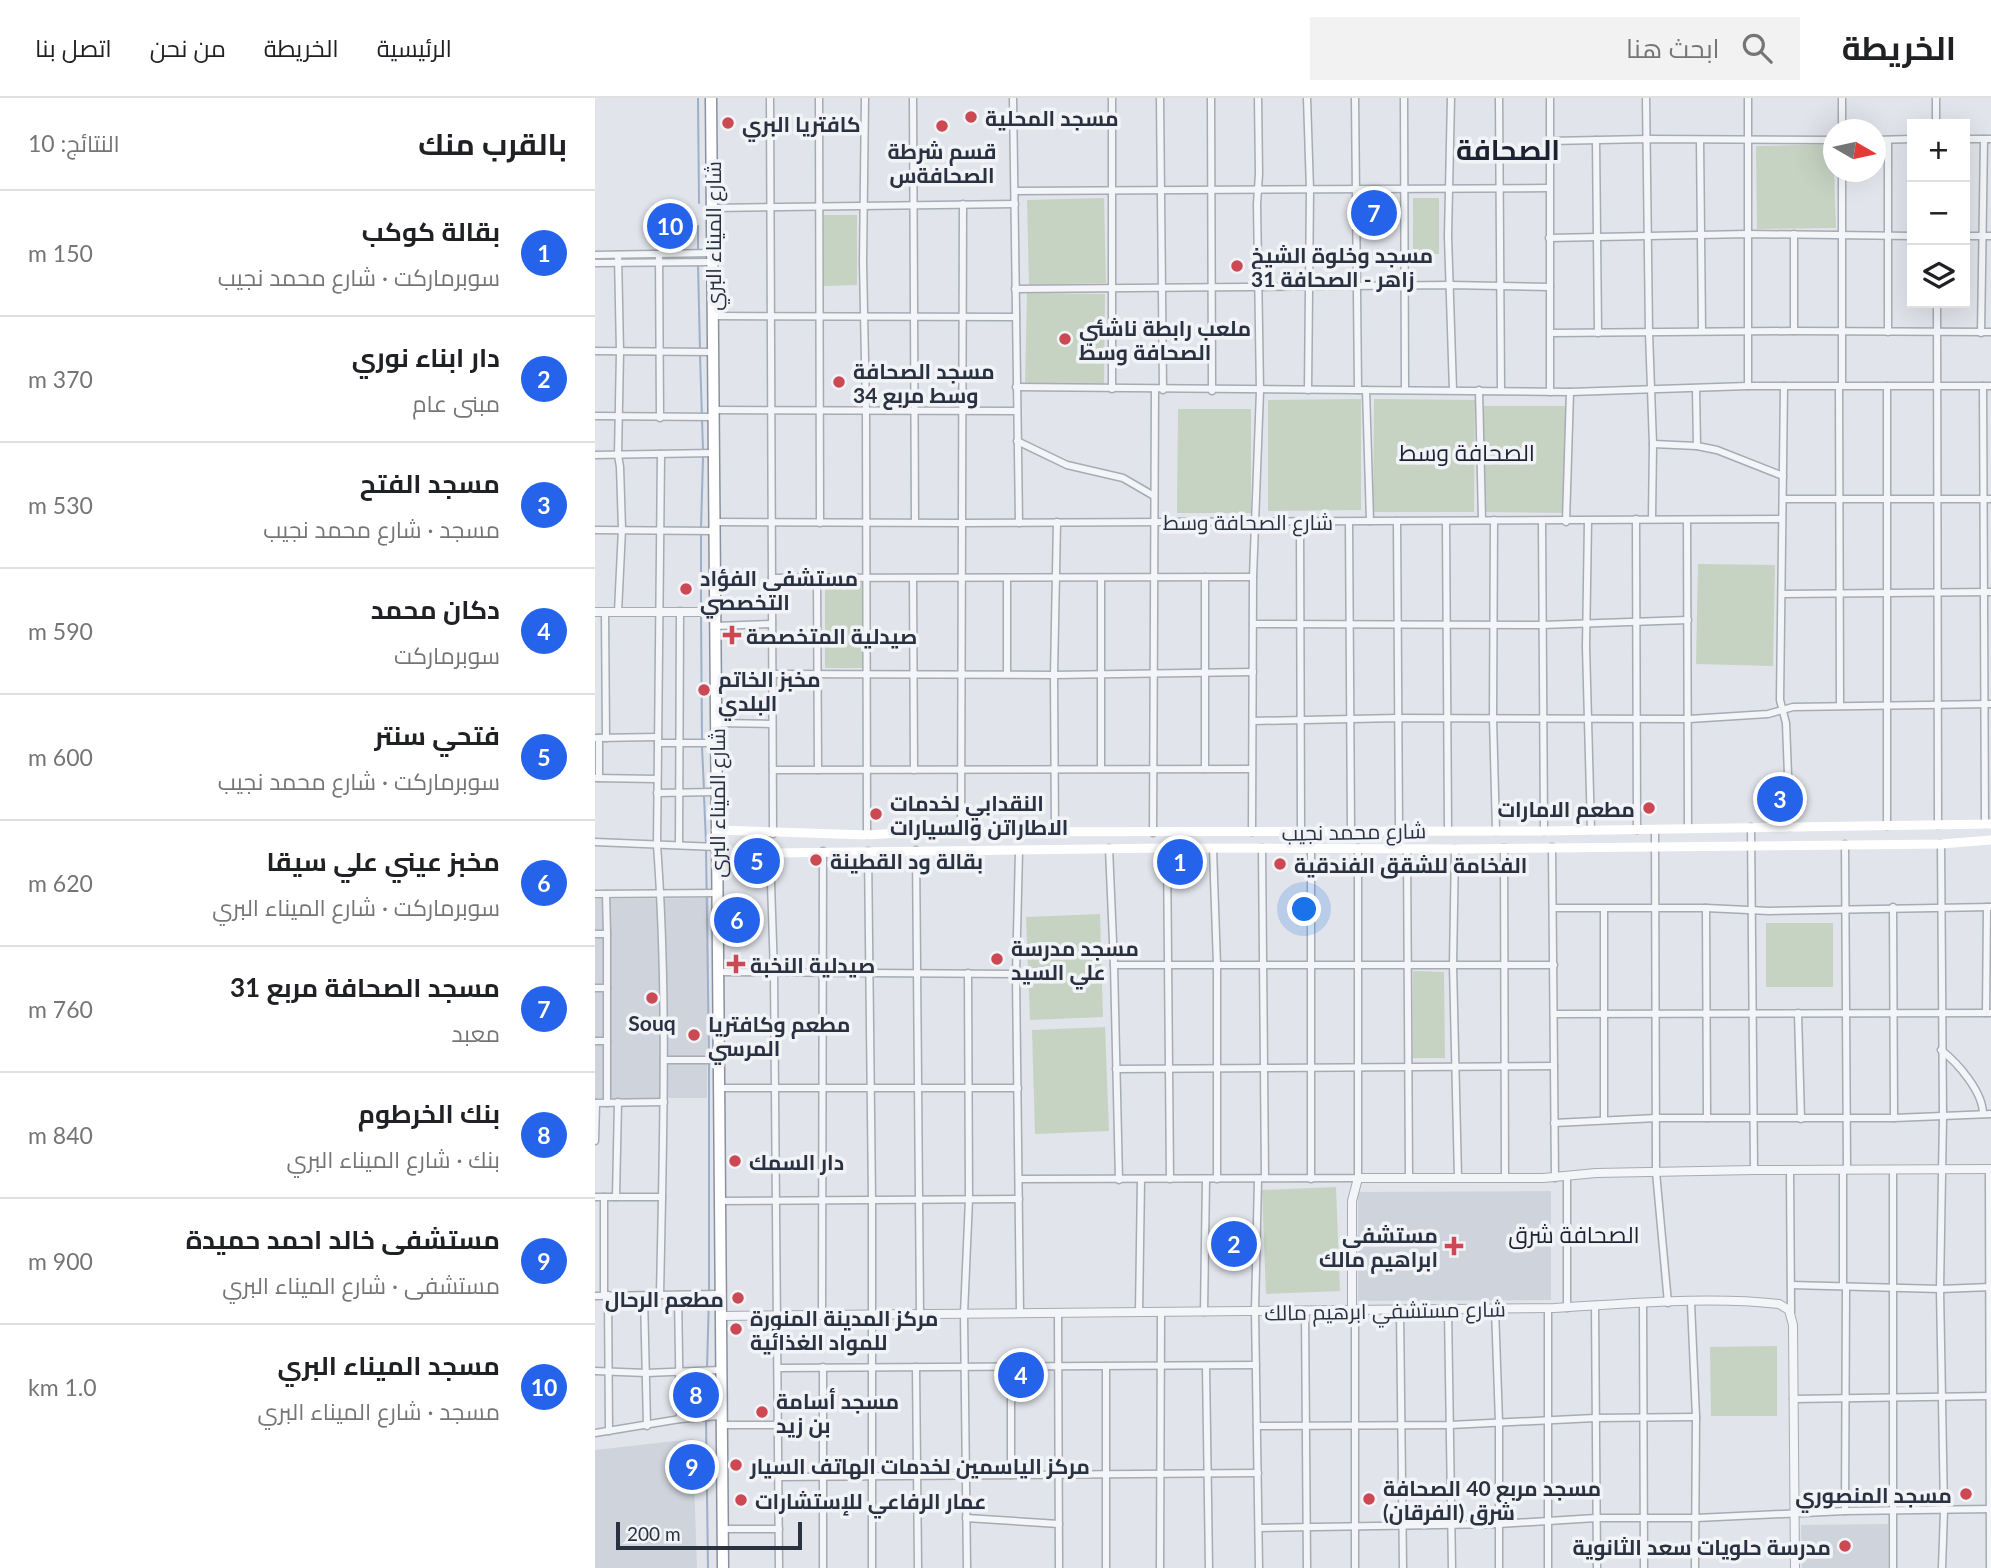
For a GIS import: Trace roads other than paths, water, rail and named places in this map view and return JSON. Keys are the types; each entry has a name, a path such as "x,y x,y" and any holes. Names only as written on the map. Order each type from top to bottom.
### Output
{"highway":[{"name":"شارع الميناء البري","path":"711,98 721,1568"}],"main road":[{"name":"شارع محمد نجيب","path":"716,830 773,834 867,835 961,832 1655,830 1988,824"},
{"path":"750,833 750,853"},
{"name":"شارع محمد نجيب","path":"717,850 770,853 1109,848 1455,849 1941,844 1991,841"}],"street":[{"path":"770,98 773,834"},
{"path":"819,98 820,523"},
{"path":"865,98 867,835"},
{"path":"913,98 915,522"},
{"path":"1013,98 1019,523"},
{"path":"1112,98 1112,389"},
{"path":"1160,98 1163,390"},
{"path":"1211,98 1212,391"},
{"path":"1252,832 1253,577 1260,391 1258,98"},
{"path":"1307,98 1310,190 1308,390"},
{"path":"1355,98 1357,390"},
{"path":"1404,98 1405,390"},
{"path":"1451,98 1448,236 1453,390"},
{"path":"1499,98 1501,391"},
{"path":"1550,98 1550,392"},
{"path":"1646,98 1652,519"},
{"path":"1748,98 1748,386"},
{"path":"1842,98 1842,119"},
{"path":"1936,98 1936,119"},
{"path":"1888,332 1888,140 1907,139"},
{"path":"1981,332 1987,139"},
{"path":"1596,140 1598,332"},
{"path":"1700,140 1702,331"},
{"path":"1550,141 1823,140"},
{"path":"1840,706 1842,182"},
{"path":"1015,191 1162,188 1355,191 1549,188"},
{"path":"961,832 963,204"},
{"path":"712,208 1015,204"},
{"path":"1549,238 1748,234 1907,236"},
{"path":"1794,234 1794,331"},
{"path":"1970,236 1991,236"},
{"path":"659,254 660,418"},
{"path":"595,255 713,257"},
{"path":"618,255 618,455 622,529 618,612"},
{"path":"595,263 658,263 713,257"},
{"path":"1015,289 1163,286 1550,287"},
{"path":"1937,308 1938,825"},
{"path":"713,316 1016,317"},
{"path":"1551,334 1702,331 1991,332"},
{"path":"595,351 713,352"},
{"path":"1016,387 1212,391 1570,392 1748,386 1987,386 1988,824"},
{"path":"1783,386 1781,711 1786,723 1790,827"},
{"path":"1887,386 1887,826"},
{"path":"1696,389 1697,446"},
{"path":"1153,833 1155,390"},
{"path":"1366,390 1370,521"},
{"path":"1479,390 1482,520"},
{"path":"1566,522 1570,392"},
{"path":"595,416 660,418 820,411 1016,411"},
{"path":"1017,441 1075,468 1122,478 1154,496"},
{"path":"1653,444 1697,446 1717,450 1783,476"},
{"path":"595,455 714,453"},
{"path":"660,1295 664,1101 661,894 657,845 661,454"},
{"path":"1783,499 1987,499"},
{"path":"1636,519 1637,830"},
{"name":"شارع الصحافة وسط","path":"595,530 771,523 1482,520 1566,522 1782,519"},
{"path":"1494,520 1493,718 1496,831"},
{"path":"1687,520 1688,828"},
{"path":"1397,521 1399,830"},
{"path":"1446,521 1445,718 1448,830"},
{"path":"1588,521 1586,648 1591,830"},
{"path":"1300,522 1301,720 1306,831 1311,848 1311,1179"},
{"path":"1349,522 1351,831"},
{"path":"1542,522 1544,831"},
{"path":"1055,832 1057,523"},
{"path":"1205,577 1205,769"},
{"path":"772,579 1253,577"},
{"path":"817,578 818,771"},
{"path":"913,578 914,771"},
{"path":"1007,578 1007,674"},
{"path":"1101,578 1101,769"},
{"path":"1783,594 1987,592"},
{"path":"680,611 680,845"},
{"path":"595,612 715,611"},
{"path":"605,612 605,678 597,778 657,779"},
{"path":"1253,624 1542,625 1688,620"},
{"path":"715,626 772,624"},
{"path":"772,674 1054,675 1252,672"},
{"path":"595,678 605,678"},
{"path":"1252,721 1398,718 1689,719 1781,711 1793,707 1987,704"},
{"path":"716,723 772,724"},
{"path":"600,738 716,743"},
{"path":"773,770 1251,769"},
{"path":"657,793 716,792"},
{"path":"1751,827 1754,1170"},
{"path":"1655,830 1656,1172 1668,1303"},
{"path":"595,842 680,845 717,850"},
{"path":"1845,844 1845,1511"},
{"path":"1941,844 1942,1568"},
{"path":"1552,847 1555,1178"},
{"path":"1109,848 1119,1180"},
{"path":"1167,848 1170,1179"},
{"path":"1259,1568 1255,1311 1263,1067 1262,848"},
{"path":"1355,1568 1357,1526 1352,1200 1357,1178 1359,1068 1358,848"},
{"path":"1504,848 1505,1178"},
{"path":"1213,849 1217,965 1217,1179"},
{"path":"1407,849 1409,1178"},
{"path":"1455,849 1453,965 1458,1178"},
{"path":"916,850 919,972 919,1315"},
{"path":"1019,850 1016,974 1020,1314"},
{"path":"822,1315 823,851"},
{"path":"868,851 872,1568"},
{"path":"770,853 777,1200 779,1568"},
{"path":"595,894 717,893"},
{"path":"606,894 607,1103"},
{"path":"1893,907 1894,1118"},
{"path":"1553,908 1753,908 1769,911 1989,907 1988,1013 1554,1014"},
{"path":"1706,908 1707,1118"},
{"path":"1604,909 1604,1119"},
{"path":"595,934 607,934"},
{"path":"1114,965 1554,965"},
{"path":"717,972 1016,974"},
{"path":"967,1568 964,1314 969,1199 968,973"},
{"path":"595,988 607,988"},
{"path":"1798,1013 1801,1119"},
{"path":"595,1041 607,1041"},
{"path":"1554,1123 1604,1119 1894,1118 1987,1114 1962,1070 1941,1050"},
{"path":"664,1060 718,1060"},
{"path":"1116,1069 1554,1066"},
{"path":"718,1088 1018,1088"},
{"path":"595,1141 596,1103 664,1101"},
{"path":"616,1197 618,1102"},
{"path":"1019,1180 1555,1178 1596,1173 1990,1169 1990,1568"},
{"path":"1893,1170 1893,1568"},
{"path":"1790,1171 1795,1568"},
{"path":"1567,1177 1567,1308"},
{"path":"1139,1312 1141,1179"},
{"path":"1205,1312 1206,1179"},
{"path":"595,1197 662,1197"},
{"path":"604,1197 609,1431"},
{"path":"719,1201 1020,1199"},
{"path":"1791,1285 1940,1289 1990,1287"},
{"path":"595,1296 720,1294"},
{"path":"678,1295 680,1419"},
{"path":"644,1296 647,1426"},
{"name":"شارع مستشفي ابرهيم مالك","path":"720,1316 1448,1310 1668,1303 1774,1304 1786,1306 1791,1312"},
{"path":"1691,1303 1696,1417 1695,1568"},
{"path":"1643,1304 1644,1568"},
{"path":"1595,1305 1597,1568"},
{"path":"1548,1308 1548,1568"},
{"path":"1495,1309 1499,1422 1499,1568"},
{"path":"1401,1310 1403,1568"},
{"path":"1448,1310 1452,1568"},
{"path":"1305,1311 1307,1568"},
{"path":"1160,1568 1161,1312"},
{"path":"1058,1313 1059,1568"},
{"path":"778,1367 1256,1365"},
{"path":"1011,1366 1011,1475"},
{"path":"1106,1366 1106,1568"},
{"path":"1206,1366 1209,1568"},
{"path":"823,1367 823,1568"},
{"path":"916,1367 918,1568"},
{"path":"595,1371 646,1373 720,1370"},
{"path":"1793,1399 1990,1396"},
{"path":"1257,1426 1450,1425 1595,1418 1696,1417"},
{"path":"595,1433 680,1419 779,1425"},
{"path":"779,1477 1258,1473"},
{"path":"1259,1528 1499,1524 1596,1518 1696,1518 1845,1511 1990,1509"},
{"path":"966,1518 1059,1524"},
{"path":"721,1529 779,1529"}],"waterway":[{"path":"698,98 699,203"},
{"path":"698,226 698,252"},
{"path":"698,264 700,350"},
{"path":"700,355 703,451"},
{"path":"701,528 703,457"},
{"path":"701,534 701,608"},
{"path":"701,614 702,741"},
{"path":"702,747 704,790"},
{"path":"704,796 706,843"},
{"path":"706,848 709,1056"},
{"path":"709,1062 709,1291"},
{"path":"707,1368 709,1296"},
{"path":"707,1373 707,1413"},
{"path":"706,1419 708,1568"}],"place":[{"name":"مسجد المحلية","path":"971,117"},
{"name":"كافتريا البري","path":"728,123"},
{"name":"قسم شرطة الصحافةس","path":"942,126"},
{"name":"مسجد الصحافة مربع 31","path":"1374,213"},
{"name":"مسجد الميناء البري","path":"670,226"},
{"name":"مسجد وخلوة الشيخ زاهر - الصحافة 31","path":"1237,266"},
{"name":"ملعب رابطة ناشئي الصحافة وسط","path":"1065,339"},
{"name":"مسجد الصحافة وسط مربع 34","path":"839,382"},
{"name":"مستشفى الفؤاد التخصصي","path":"686,589"},
{"name":"صيدلية المتخصصة","path":"732,635"},
{"name":"مخبز الخاتم البلدي","path":"704,690"},
{"name":"مسجد الفتح","path":"1780,799"},
{"name":"مطعم الامارات","path":"1649,808"},
{"name":"النقدابي لخدمات الاطاراتن والسيارات","path":"876,814"},
{"name":"بقالة ود القطينة","path":"816,860"},
{"name":"فتحي سنتر","path":"757,861"},
{"name":"بقالة كوكب","path":"1180,862"},
{"name":"الفخامة للشقق الفندقية","path":"1280,864"},
{"name":"مخبز عيني علي سيقا","path":"737,920"},
{"name":"مسجد مدرسة علي السيد","path":"997,959"},
{"name":"صيدلية النخبة","path":"736,964"},
{"name":"Souq","path":"652,998"},
{"name":"مطعم وكافتريا المرسي","path":"694,1035"},
{"name":"دار السمك","path":"735,1161"},
{"name":"دار ابناء نوري","path":"1234,1244"},
{"name":"مستشفى ابراهيم مالك","path":"1454,1246"},
{"name":"مطعم الرحال","path":"738,1298"},
{"name":"مركز المدينة المنورة للمواد الغذائية","path":"736,1329"},
{"name":"دكان محمد","path":"1021,1375"},
{"name":"بنك الخرطوم","path":"696,1395"},
{"name":"مسجد أسامة بن زيد","path":"762,1412"},
{"name":"مركز الياسمين لخدمات الهاتف السيار","path":"736,1465"},
{"name":"مستشفى خالد احمد حميدة","path":"692,1467"},
{"name":"مسجد المنصوري","path":"1966,1494"},
{"name":"مسجد مربع 40 الصحافة شرق (الفرقان)","path":"1369,1499"},
{"name":"عمار الرفاعي للإستشارات","path":"741,1500"},
{"name":"مدرسة حلويات سعد الثانوية","path":"1845,1546"}],"district":[{"name":"الصحافة","path":"1508,149"},
{"name":"الصحافة وسط","path":"1467,452"},
{"name":"الصحافة شرق","path":"1574,1234"}]}
